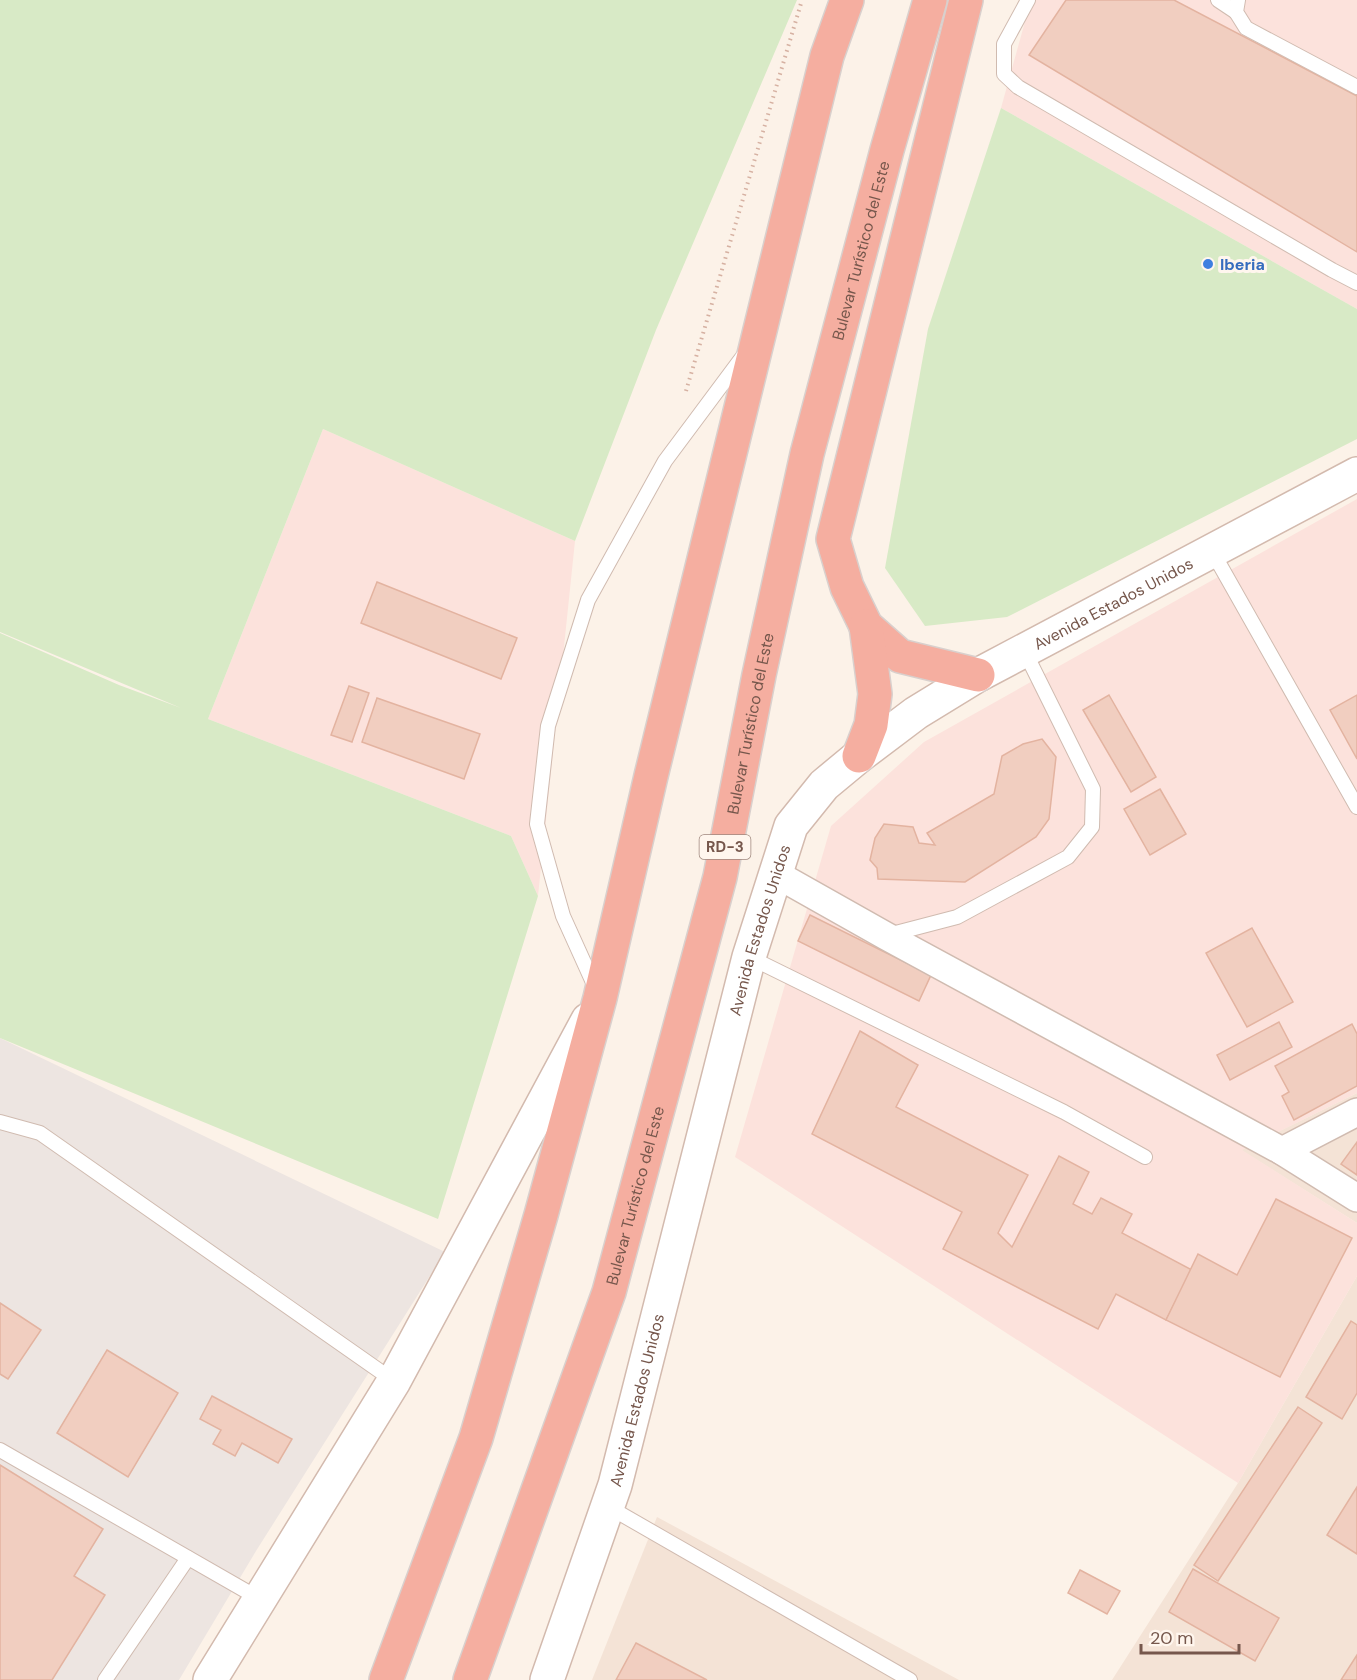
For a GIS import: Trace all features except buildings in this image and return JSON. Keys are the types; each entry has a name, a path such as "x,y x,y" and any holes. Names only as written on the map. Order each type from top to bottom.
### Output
{"highway":[{"path":"386,1680 476,1438 541,1215 600,998 651,776 827,56 847,0"},
{"name":"Bulevar Turístico del Este","path":"470,1680 609,1292 720,877 759,675 807,454 887,150 930,0"},
{"path":"859,756 871,725 875,694 866,626 847,587 833,539 966,0"},
{"path":"866,626 900,657 978,675"}],"street":[{"name":"Avenida Estados Unidos","path":"547,1680 615,1485 749,957 791,826 824,785 859,756 916,714 978,675 1357,474"},
{"path":"776,874 1282,1151 1357,1198"},
{"path":"210,1680 394,1381 600,998"},
{"path":"1282,1151 1357,1112"}],"lane":[{"path":"1028,0 1004,44 1004,74 1018,87 1357,283"},
{"path":"1218,0 1237,6 1246,28 1357,87"},
{"path":"600,998 562,916 537,824 548,726 588,600 665,461 759,334"},
{"path":"1212,550 1357,807"},
{"path":"886,936 957,917 1068,857 1092,827 1093,789 1024,650"},
{"path":"749,957 1064,1112 1145,1157"},
{"path":"0,1122 39,1133 394,1381"},
{"path":"0,1450 260,1599"},
{"path":"607,1506 910,1680"},
{"path":"105,1680 188,1558"}],"path":[{"path":"685,393 802,0"}],"shaded area":[{"path":"1031,0 1357,0 1357,309 1001,108"},
{"path":"323,429 575,541 538,896 511,836 208,719"},
{"path":"1357,499 1357,1093 1242,1150 1357,1223 1357,1276 1238,1483 735,1157 831,826 924,742"},
{"path":"0,1038 445,1252 256,1551 179,1680 0,1680"},
{"path":"1357,1093 1357,1223 1241,1150"},
{"path":"1357,1276 1357,1680 1112,1680 1238,1483"},
{"path":"657,1517 959,1680 592,1680"}],"green space":[{"path":"0,0 797,0 656,330 575,541 323,429 208,719 511,836 538,896 438,1219 0,1038 0,633 119,685 181,708 0,632"},
{"path":"1001,108 1357,309 1357,439 1007,617 925,626 885,568 928,329"}],"place":[{"name":"Iberia","path":"1208,264"}]}
